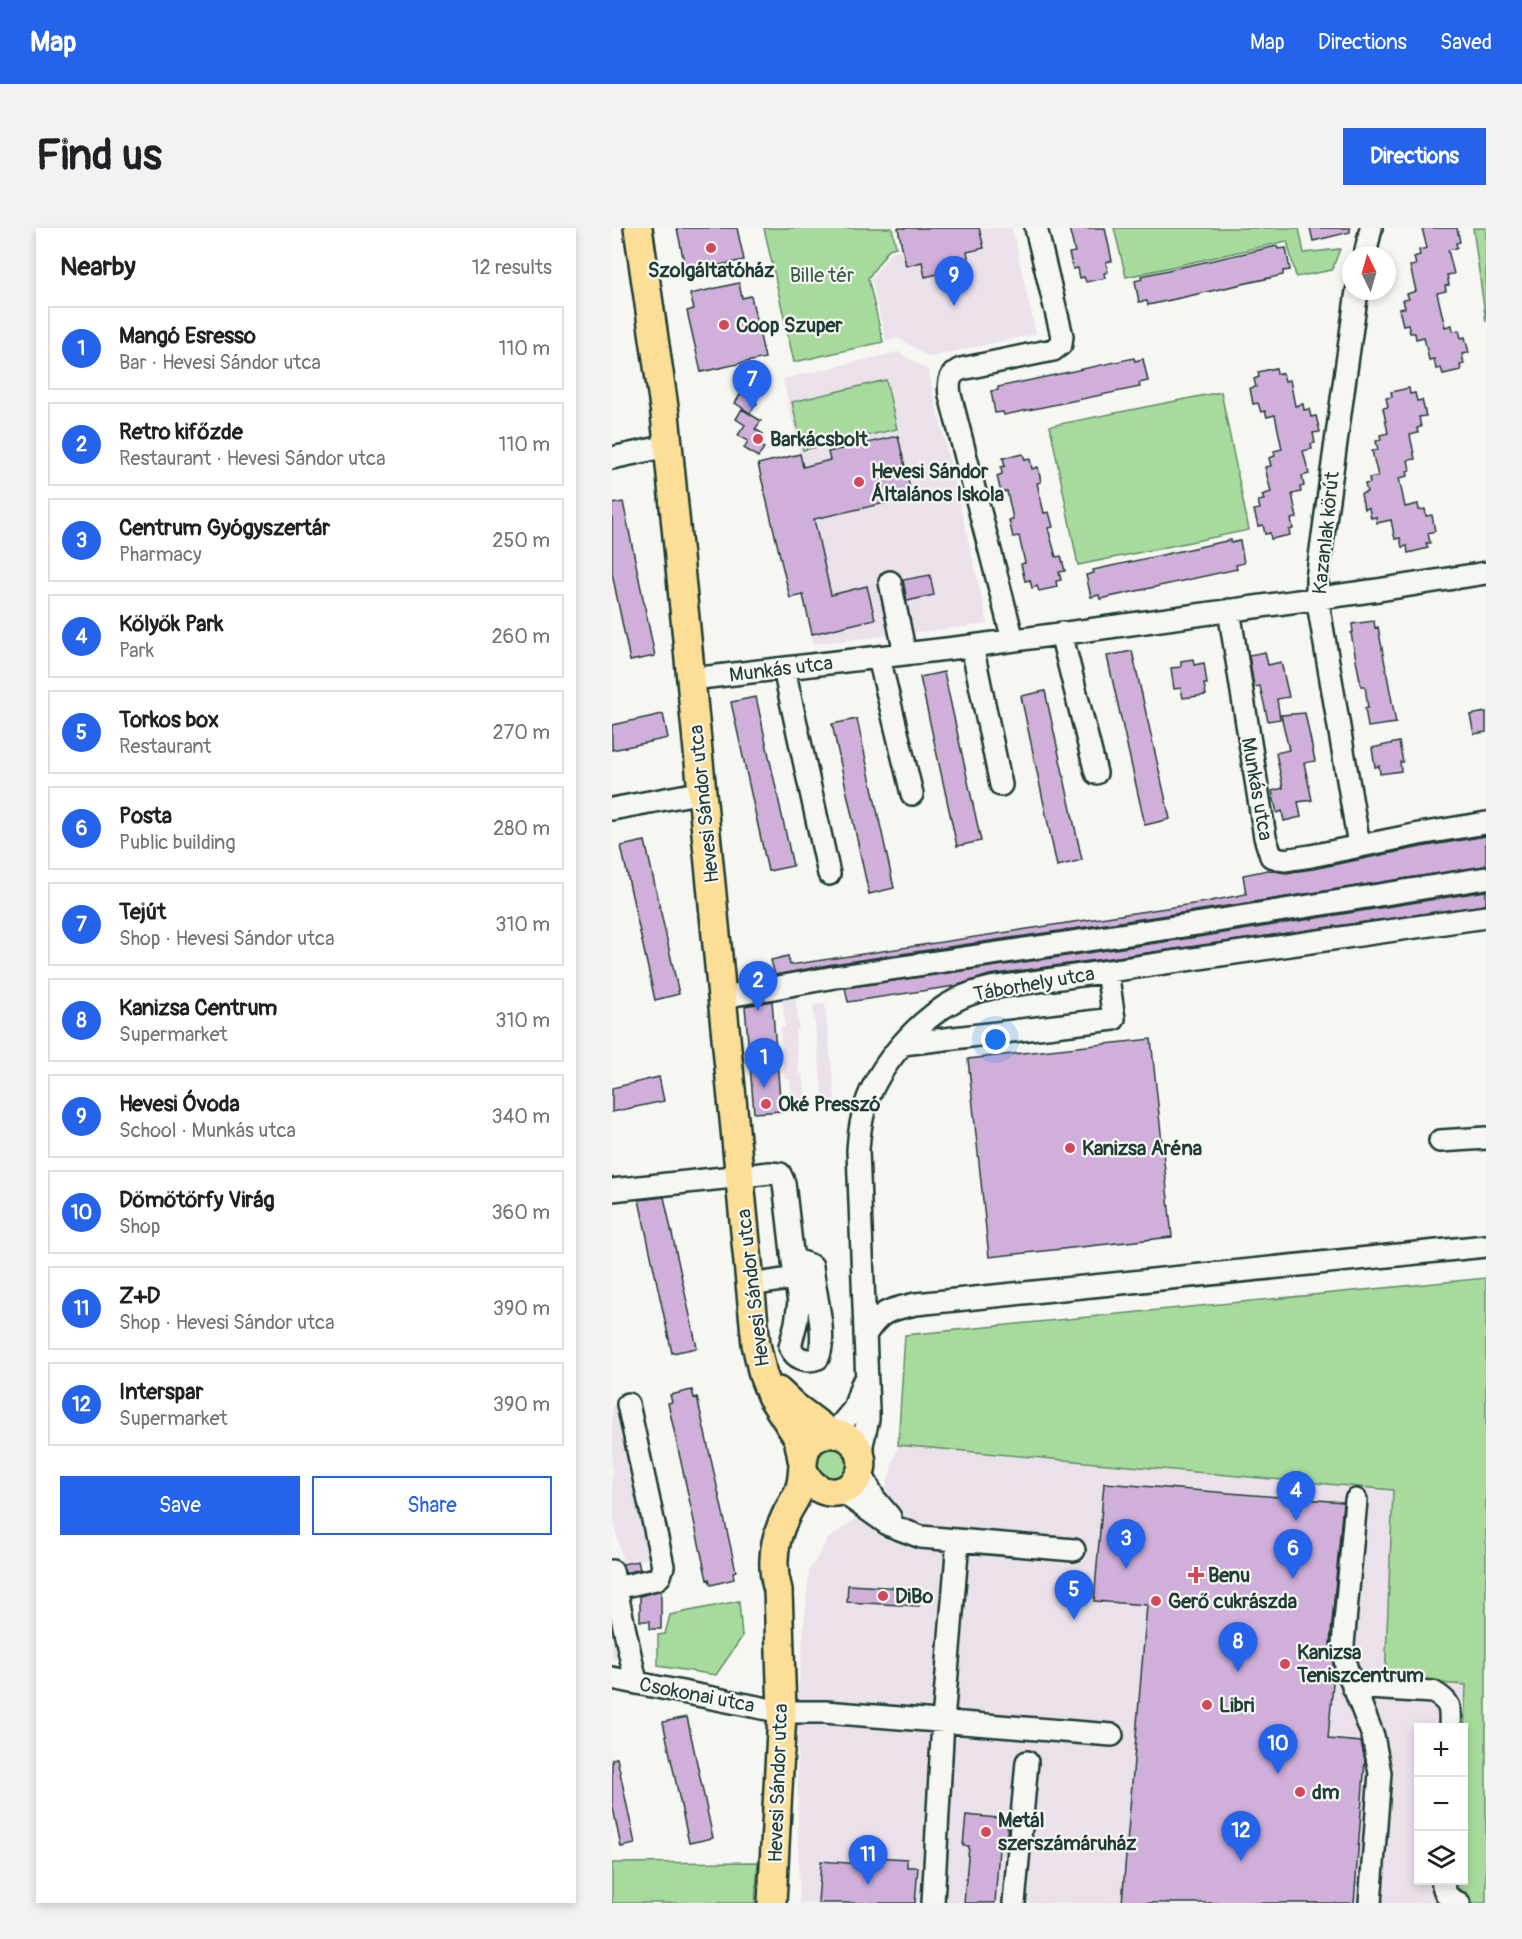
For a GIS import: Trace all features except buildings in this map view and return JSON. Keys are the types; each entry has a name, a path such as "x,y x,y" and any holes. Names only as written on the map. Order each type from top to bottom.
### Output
{"main road":[{"name":"Hevesi Sándor utca","path":"638,228 659,365 668,446 756,1344 765,1381 774,1403 798,1438 802,1464 799,1490 785,1517 775,1551 773,1575 778,1590 782,1712 772,1903"},
{"name":"Hevesi Sándor utca","path":"765,1381 794,1406 832,1433"},
{"path":"832,1433 847,1437 852,1442 860,1462 850,1487 837,1492 822,1491 813,1486 806,1478 802,1464 809,1444 815,1438 832,1433"},
{"name":"Hevesi Sándor utca","path":"778,1590 797,1528 817,1502 837,1492"}],"street":[{"path":"1013,640 950,395 949,381 951,376 961,369 1053,350 1061,344 1062,336 1036,228"},
{"path":"1367,246 1371,228"},
{"name":"Kazanlak körút","path":"1356,300 1317,579 1317,597 1359,845"},
{"path":"612,458 668,446"},
{"name":"Munkás utca","path":"692,679 972,646 1486,573"},
{"path":"890,582 905,654"},
{"name":"Munkás utca","path":"1229,610 1268,853 1276,859 1284,860 1486,823"},
{"path":"1061,633 1096,773"},
{"path":"972,646 1001,785"},
{"path":"879,658 912,794"},
{"path":"784,669 829,874"},
{"path":"612,809 703,792"},
{"path":"723,997 835,977 1203,923 1486,878"},
{"name":"Táborhely utca","path":"860,1462 868,1419 858,1150 860,1127 866,1103 875,1083 884,1068 921,1024 937,1011 971,992 991,988 1486,917"},
{"path":"903,1044 1114,1019 1107,971"},
{"path":"1440,1141 1486,1138"},
{"path":"612,1190 770,1173 780,1174 784,1183 792,1255 799,1302 789,1347 797,1357 813,1360 818,1358 822,1346 822,1330 812,1266 796,1260 792,1255"},
{"path":"865,1335 875,1320 890,1310 916,1304 1486,1246"},
{"path":"751,1285 795,1278"},
{"name":"Táborhely utca","path":"832,1433 854,1409 865,1375"},
{"path":"628,1404 663,1566 663,1572 656,1579 614,1580 636,1683"},
{"path":"860,1462 874,1498 887,1514 912,1534"},
{"path":"837,1492 889,1525 931,1539 1074,1550"},
{"path":"1356,1500 1342,1646 1346,1667 1373,1736 1380,1773 1370,1903"},
{"path":"933,1903 958,1541"},
{"name":"Csokonai utca","path":"612,1678 782,1712 825,1712 1112,1735"},
{"path":"1353,1687 1433,1692 1448,1704 1451,1710 1450,1723"},
{"path":"1014,1903 1028,1762"}],"shaded area":[{"path":"898,228 1012,228 1036,334 929,357 898,338 886,341 871,279 891,252 903,249"},
{"name":"Hevesi Sándor Általános Iskola","path":"898,352 928,370 988,624 813,644 803,595 790,598 769,511 800,454 783,379"},
{"path":"795,994 799,1030 795,1031 799,1074 803,1074 807,1108 793,1110 790,1079 785,1079 780,1028 785,1027 782,996"},
{"path":"825,1004 836,1107 824,1108 813,1005"},
{"path":"620,1404 651,1558 622,1564 612,1512 612,1406"},
{"path":"898,1445 1393,1490 1386,1679 1466,1685 1465,1723 1414,1723 1414,1885 1455,1885 1454,1903 799,1903 797,1705 809,1571 828,1539 883,1498"},
{"path":"612,1616 621,1660 612,1658"}],"green space":[{"name":"Bille tér","path":"764,228 892,228 896,247 889,249 868,278 883,342 794,362"},
{"path":"1114,228 1299,228 1304,253 1340,249 1332,270 1296,277 1287,241 1126,277"},
{"path":"1473,228 1486,228 1486,322"},
{"path":"886,380 897,429 803,450 792,402"},
{"path":"1221,392 1249,530 1078,565 1050,426"},
{"path":"1486,1278 1486,1903 1454,1903 1455,1885 1468,1885 1468,1723 1465,1723 1466,1685 1385,1679 1393,1490 898,1445 905,1335"},
{"path":"834,1444 850,1456 846,1475 833,1481 816,1471 817,1452"},
{"path":"739,1601 742,1637 716,1675 658,1666 658,1635 665,1634 670,1615"},
{"path":"758,1862 755,1903 612,1903 612,1863"}],"place":[{"name":"Szolgáltatóház","path":"711,248"},
{"name":"Hevesi Óvoda","path":"954,306"},
{"name":"Coop Szuper","path":"724,325"},
{"name":"Tejút","path":"752,410"},
{"name":"Barkácsbolt","path":"758,439"},
{"name":"Hevesi Sándor Általános Iskola","path":"859,482"},
{"name":"Retro kifőzde","path":"758,1011"},
{"name":"Mangó Esresso","path":"764,1088"},
{"name":"Oké Presszó","path":"766,1104"},
{"name":"Kanizsa Aréna","path":"1070,1148"},
{"name":"Kölyök Park","path":"1296,1521"},
{"name":"Centrum Gyógyszertár","path":"1126,1569"},
{"name":"Benu","path":"1196,1575"},
{"name":"Posta","path":"1293,1579"},
{"name":"DiBo","path":"883,1596"},
{"name":"Gerő cukrászda","path":"1156,1601"},
{"name":"Torkos box","path":"1074,1620"},
{"name":"Kanizsa Teniszcentrum","path":"1285,1664"},
{"name":"Kanizsa Centrum","path":"1238,1672"},
{"name":"Libri","path":"1207,1705"},
{"name":"Dömötörfy Virág","path":"1278,1774"},
{"name":"dm","path":"1300,1792"},
{"name":"Metál szerszámáruház","path":"986,1832"},
{"name":"Interspar","path":"1241,1861"},
{"name":"Z+D","path":"868,1885"}]}
